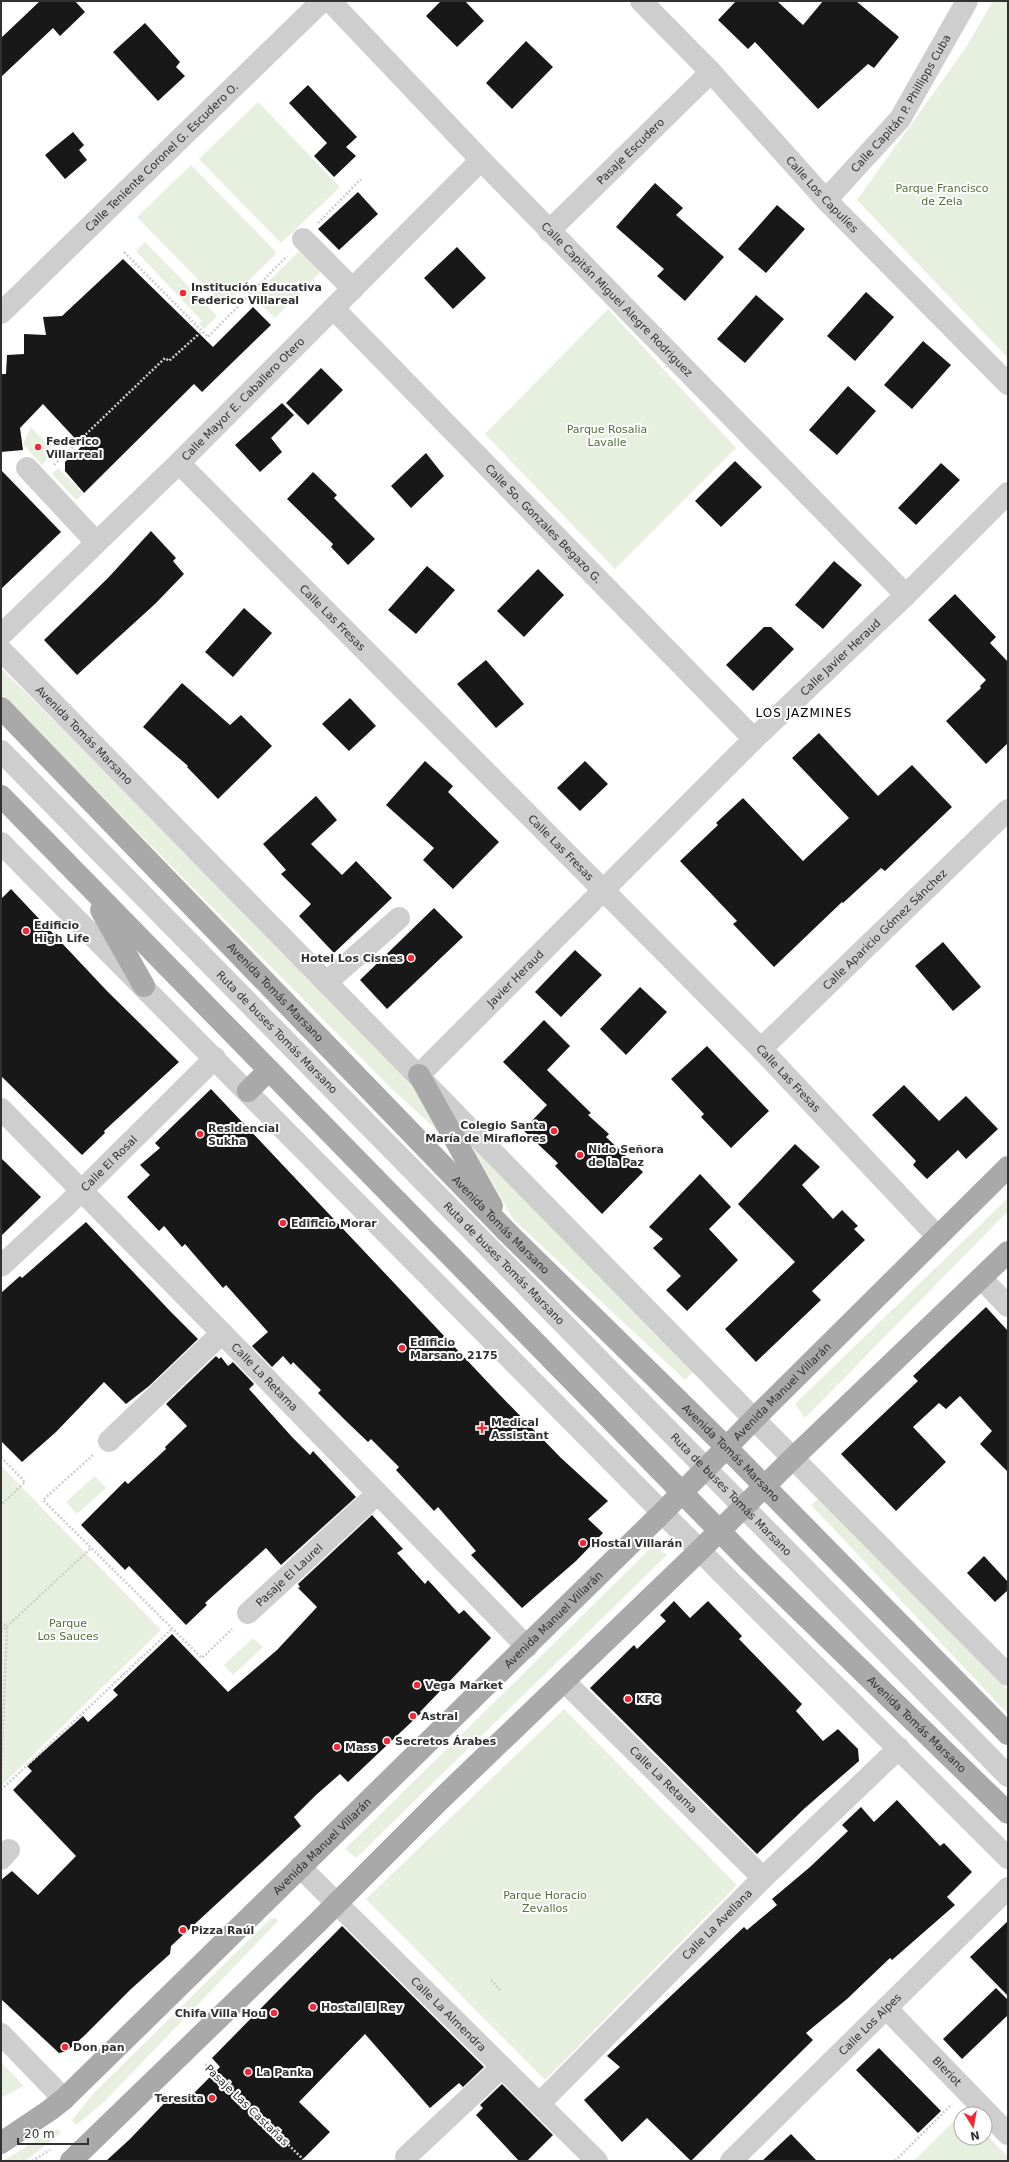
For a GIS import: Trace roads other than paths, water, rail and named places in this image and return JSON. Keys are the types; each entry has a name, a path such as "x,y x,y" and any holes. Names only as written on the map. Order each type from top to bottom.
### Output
{"main road":[{"name":"Avenida Tomás Marsano","path":"1,708 508,1233 727,1448 1008,1734"},
{"name":"Avenida Tomás Marsano","path":"1,796 720,1530 1008,1813"},
{"path":"87,885 144,986"},
{"path":"248,1091 269,1070"},
{"path":"423,1071 508,1233"},
{"name":"Avenida Manuel Villarán","path":"1,2143 64,2099 300,1866 527,1647 664,1512 754,1419 1008,1168"},
{"path":"71,2161 337,1903 439,1801 1008,1252"}],"street":[{"name":"Calle Teniente Coronel G. Escudero O.","path":"1,313 322,1"},
{"name":"Calle Capitán Miguel Alegre Rodriguez","path":"330,1 549,231 906,595"},
{"name":"Calle Capitán P. Phillipps Cuba","path":"826,200 900,119 967,1"},
{"name":"Calle Los Capulíes","path":"643,2 710,72 826,200 1008,384"},
{"name":"Pasaje Escudero","path":"549,231 710,72"},
{"name":"Calle Mayor E. Caballero Otero","path":"1,635 179,463 481,160"},
{"path":"303,239 353,289"},
{"name":"Calle So. Gonzales Begazo G.","path":"334,309 754,739"},
{"name":"Calle Las Fresas","path":"179,463 761,1049 938,1237"},
{"path":"32,474 96,542"},
{"name":"Calle Javier Heraud","path":"603,889 754,739 906,595 1008,493"},
{"name":"Avenida Tomás Marsano","path":"1,650 327,982 423,1071 754,1419 1008,1675"},
{"name":"Ruta de buses Tomás Marsano","path":"1,751 665,1429 707,1468 743,1507 1008,1776"},
{"name":"Calle Aparicio Gómez Sánchez","path":"761,1049 1008,810"},
{"path":"1,843 248,1091 700,1550 1008,1858"},
{"name":"Javier Heraud","path":"423,1071 603,889"},
{"path":"327,982 398,918"},
{"name":"Calle El Rosal","path":"1,1266 80,1191 215,1058"},
{"name":"Calle La Retama","path":"1,1109 80,1191 222,1333 527,1647"},
{"path":"981,1278 1008,1306"},
{"path":"108,1441 222,1333"},
{"name":"Pasaje El Laurel","path":"248,1613 377,1494"},
{"name":"Calle La Retama","path":"564,1681 763,1878"},
{"name":"Calle La Avellana","path":"539,2104 763,1878 899,1748"},
{"name":"Calle La Almendra","path":"300,1866 596,2161"},
{"name":"Calle Los Alpes","path":"731,2161 1008,1888"},
{"name":"Bleriot","path":"886,2008 1008,2134"},
{"path":"1,2034 64,2099"},
{"path":"406,2157 502,2067"}],"place":[{"name":"Institución Educativa Federico Villareal","path":"183,293"},
{"name":"Federico Villarreal","path":"38,447"},
{"name":"Edificio High Life","path":"26,931"},
{"name":"Hotel Los Cisnes","path":"411,958"},
{"name":"Colegio Santa María de Miraflores","path":"554,1131"},
{"name":"Residencial Sukha","path":"200,1134"},
{"name":"Nido Señora de la Paz","path":"580,1155"},
{"name":"Edificio Morar","path":"283,1223"},
{"name":"Edificio Marsano 2175","path":"402,1348"},
{"name":"Medical Assistant","path":"482,1428"},
{"name":"Hostal Villarán","path":"583,1543"},
{"name":"Vega Market","path":"417,1685"},
{"name":"KFC","path":"628,1699"},
{"name":"Astral","path":"413,1716"},
{"name":"Secretos Árabes","path":"387,1741"},
{"name":"Mass","path":"337,1747"},
{"name":"Pizza Raúl","path":"183,1930"},
{"name":"Hostal El Rey","path":"313,2007"},
{"name":"Chifa Villa Hou","path":"274,2013"},
{"name":"Don pan","path":"65,2047"},
{"name":"La Panka","path":"248,2072"},
{"name":"Teresita","path":"212,2098"}],"district":[{"name":"LOS JAZMINES","path":"804,713"}],"park label":[{"name":"Parque Francisco de Zela","path":"942,194"},
{"name":"Parque Rosalia Lavalle","path":"607,435"},
{"name":"Parque Los Sauces","path":"68,1629"},
{"name":"Parque Horacio Zevallos","path":"545,1901"}]}
